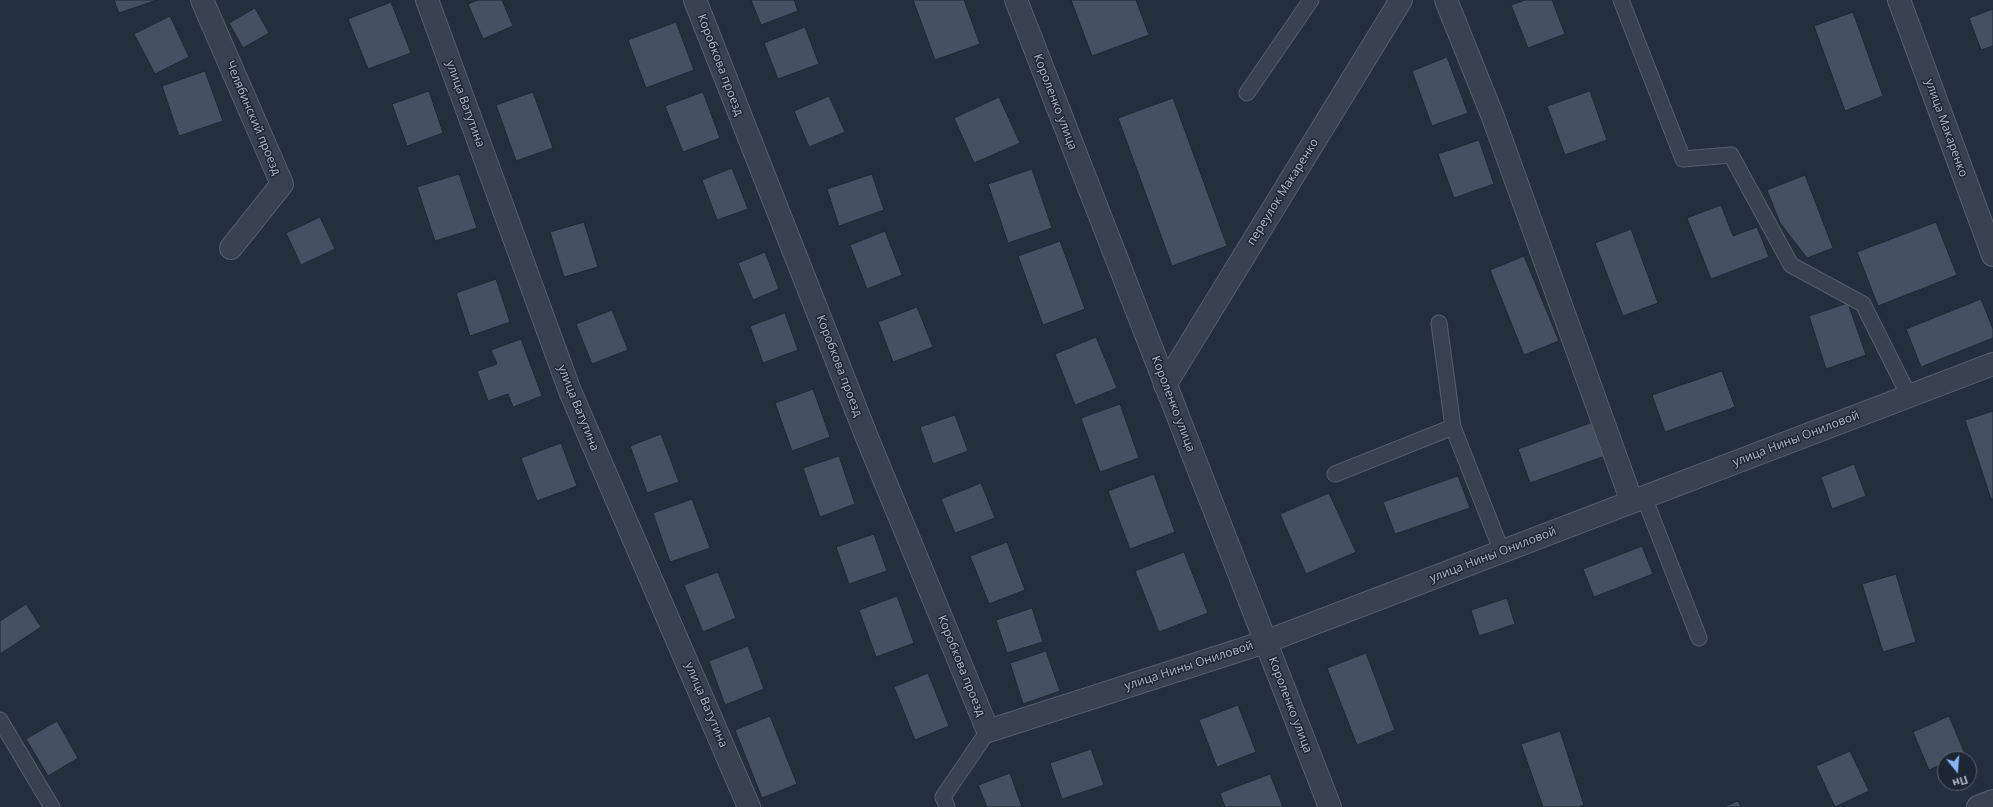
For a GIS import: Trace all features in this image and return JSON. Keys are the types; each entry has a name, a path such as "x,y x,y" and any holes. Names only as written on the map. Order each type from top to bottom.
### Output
{"street":[{"name":"Челябинский проезд","path":"202,0 282,184 231,248"},
{"name":"улица Ватутина","path":"427,0 570,391 749,807"},
{"name":"Коробкова проезд","path":"695,0 868,440 988,731"},
{"name":"Короленко улица","path":"1016,0 1330,807"},
{"name":"переулок Макаренко","path":"1165,385 1401,0"},
{"path":"1446,0 1493,117 1638,500"},
{"name":"улица Макаренко","path":"1899,0 1993,256"},
{"name":"улица Нины Ониловой","path":"988,731 1265,642 1993,364"},
{"path":"1978,807 1993,801"}],"lane":[{"path":"1246,93 1311,0"},
{"path":"1621,0 1683,159 1731,155 1791,264 1863,304 1909,396"},
{"path":"1440,324 1453,427 1502,552"},
{"path":"1335,474 1453,427"},
{"path":"1638,500 1699,638"},
{"path":"0,720 52,807"},
{"path":"947,807 943,796 988,731"}],"building":[{"path":"114,0 157,0 119,13"},
{"path":"478,0 502,0 513,26 483,39 468,4"},
{"path":"751,0 794,0 798,11 761,25"},
{"path":"913,0 964,0 980,44 935,60"},
{"path":"1071,0 1136,0 1149,35 1092,56"},
{"path":"1525,0 1552,0 1565,34 1528,48 1511,5"},
{"path":"391,2 411,53 368,69 348,19"},
{"path":"255,8 269,33 243,48 229,23"},
{"path":"1993,9 1993,46 1981,50 1969,18"},
{"path":"1853,12 1883,96 1845,111 1814,26"},
{"path":"170,16 189,57 155,74 134,34"},
{"path":"676,22 694,70 646,88 628,40"},
{"path":"805,27 819,64 778,79 764,43"},
{"path":"1447,57 1468,113 1432,126 1412,71"},
{"path":"205,71 223,121 179,136 162,86"},
{"path":"429,91 443,133 407,146 392,104"},
{"path":"1590,91 1607,140 1565,155 1547,106"},
{"path":"533,92 553,148 516,161 496,105"},
{"path":"703,92 720,138 683,152 665,106"},
{"path":"829,96 845,132 809,147 794,111"},
{"path":"999,97 1020,143 974,163 954,118"},
{"path":"1173,98 1227,246 1172,266 1118,118"},
{"path":"1479,140 1494,184 1454,198 1438,154"},
{"path":"732,168 748,209 717,220 702,180"},
{"path":"1032,169 1052,228 1008,243 988,184"},
{"path":"459,174 477,228 435,241 417,187"},
{"path":"872,174 884,210 839,226 827,189"},
{"path":"1805,175 1833,248 1807,258 1780,223 1767,190"},
{"path":"1721,205 1733,236 1757,227 1769,257 1711,279 1687,218"},
{"path":"320,217 335,249 301,265 286,233"},
{"path":"584,222 598,267 564,277 550,232"},
{"path":"1936,222 1957,275 1878,306 1857,252"},
{"path":"1631,229 1658,303 1623,316 1595,243"},
{"path":"885,231 902,275 867,289 850,245"},
{"path":"1060,241 1085,309 1043,325 1018,256"},
{"path":"765,252 779,289 753,300 738,263"},
{"path":"1524,256 1559,341 1524,355 1490,270"},
{"path":"496,279 510,322 470,336 456,293"},
{"path":"1981,299 1993,329 1993,338 1921,367 1906,329"},
{"path":"1848,303 1866,355 1826,369 1809,316"},
{"path":"917,307 933,347 893,362 878,322"},
{"path":"612,310 628,350 592,364 576,324"},
{"path":"785,313 798,350 763,363 750,326"},
{"path":"1096,337 1117,388 1075,405 1055,354"},
{"path":"521,339 542,396 513,407 508,394 488,401 477,371 497,364 491,350"},
{"path":"1722,371 1735,407 1665,432 1652,395"},
{"path":"813,389 830,437 792,451 775,403"},
{"path":"1120,404 1139,458 1100,472 1081,418"},
{"path":"1993,411 1993,499 1991,499 1965,420"},
{"path":"955,415 968,451 933,464 920,427"},
{"path":"1593,422 1605,456 1530,483 1518,449"},
{"path":"661,434 679,482 647,493 630,446"},
{"path":"561,443 577,486 537,501 521,458"},
{"path":"839,456 855,504 820,517 803,468"},
{"path":"1854,464 1866,496 1832,509 1821,477"},
{"path":"1154,474 1175,532 1130,549 1108,491"},
{"path":"1458,476 1470,508 1395,534 1383,502"},
{"path":"981,483 995,518 955,533 941,499"},
{"path":"1329,493 1356,552 1306,574 1280,514"},
{"path":"692,499 710,548 670,562 653,513"},
{"path":"874,534 887,571 849,584 836,547"},
{"path":"1007,542 1025,590 989,604 970,556"},
{"path":"1642,546 1653,574 1594,597 1583,569"},
{"path":"1184,552 1208,613 1159,632 1135,571"},
{"path":"718,572 736,618 703,632 684,585"},
{"path":"1896,574 1916,642 1883,652 1862,584"},
{"path":"897,596 914,643 876,657 859,610"},
{"path":"1507,598 1515,624 1479,636 1471,610"},
{"path":"26,604 41,627 0,654 0,621"},
{"path":"1032,608 1043,642 1007,653 996,620"},
{"path":"748,646 764,689 725,705 709,661"},
{"path":"1046,651 1060,691 1023,704 1010,663"},
{"path":"1366,653 1395,730 1357,745 1327,668"},
{"path":"928,673 949,726 915,740 894,687"},
{"path":"1238,705 1256,752 1217,767 1199,720"},
{"path":"770,716 797,784 762,798 735,730"},
{"path":"1949,716 1964,751 1937,751 1937,766 1929,770 1913,732"},
{"path":"57,721 78,758 48,776 26,739"},
{"path":"1560,731 1584,805 1578,807 1543,807 1521,744"},
{"path":"1091,749 1104,785 1062,799 1050,763"},
{"path":"1850,751 1869,791 1835,807 1816,766"},
{"path":"1010,773 1022,807 987,807 978,785"},
{"path":"1270,774 1283,807 1225,807 1220,793"},
{"path":"1738,801 1741,807 1723,807"}]}
